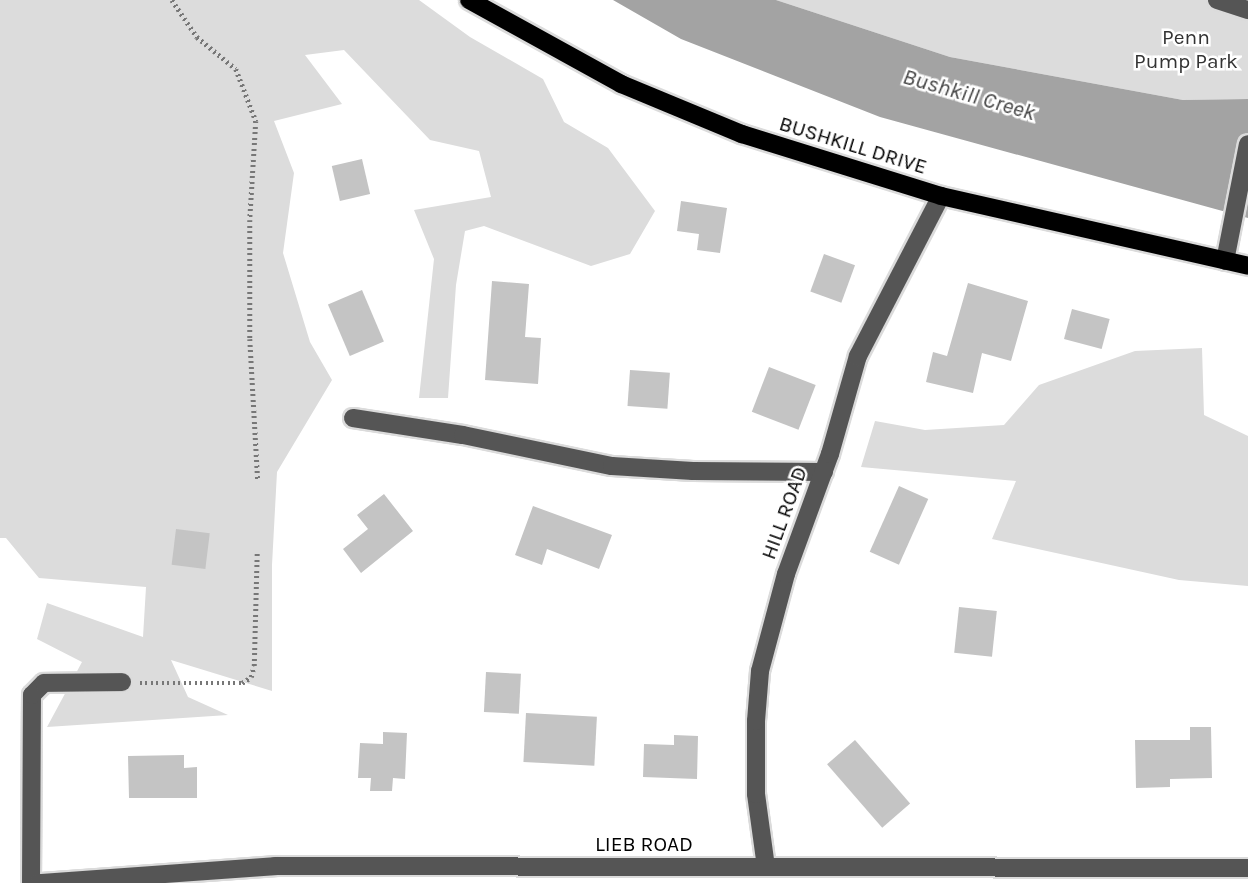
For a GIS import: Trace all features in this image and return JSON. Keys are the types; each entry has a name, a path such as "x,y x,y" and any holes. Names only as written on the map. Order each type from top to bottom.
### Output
{"main road":[{"name":"BUSHKILL DRIVE","path":"469,0 611,79 742,134 941,196 1248,266"}],"street":[{"path":"1217,0 1248,10"},
{"path":"1225,261 1248,145"},
{"name":"HILL ROAD","path":"766,867 756,794 756,721 760,671 786,574 824,472 858,356 941,196"},
{"path":"353,418 463,435 612,466 693,471 824,472"},
{"path":"32,883 32,695 44,683 122,682"},
{"name":"LIEB ROAD","path":"40,883 275,866 390,875 766,867 848,875 989,875 1248,868"}],"path":[{"path":"172,0 197,37 216,49 236,69 256,121 250,220 250,339 258,480"},
{"path":"122,682 242,683 251,677 254,666 257,552"}],"green space":[{"path":"0,0 419,0 470,37 543,79 564,122 608,148 655,211 630,254 591,266 484,226 465,231 456,285 448,398 419,398 434,259 414,210 491,197 479,151 430,140 344,50 305,55 342,104 274,121 294,173 283,253 310,342 332,380 277,472 272,565 272,691 171,660 188,697 228,715 47,727 82,662 37,639 47,603 143,637 146,587 39,578 6,538 0,538"},
{"name":"Penn Pump Park","path":"776,0 1248,0 1248,99 1183,100 950,57"},
{"path":"1202,348 1204,415 1248,436 1248,586 1179,580 992,539 1016,481 861,467 875,421 925,430 1004,425 1039,385 1135,351"}],"water":[{"name":"Bushkill Creek","path":"613,0 776,0 950,57 1183,100 1248,99 1248,218 880,117 681,39"}],"building":[{"path":"362,159 370,194 340,201 332,166"},
{"path":"681,201 727,208 720,253 697,250 699,234 677,231"},
{"path":"824,254 855,265 841,303 810,292"},
{"path":"492,281 529,284 525,337 541,338 538,384 485,380"},
{"path":"968,283 1028,301 1011,361 982,353 973,393 926,382 933,352 947,356"},
{"path":"362,290 384,342 350,356 328,304"},
{"path":"1072,309 1110,319 1102,349 1064,339"},
{"path":"769,367 816,385 798,430 752,412"},
{"path":"630,370 670,373 667,409 627,406"},
{"path":"899,486 928,499 899,565 870,552"},
{"path":"384,494 413,531 361,573 343,549 368,529 357,515"},
{"path":"533,506 612,535 599,569 547,549 542,565 515,555"},
{"path":"176,529 210,533 205,569 172,565"},
{"path":"959,607 997,611 992,657 954,653"},
{"path":"486,672 521,674 519,714 484,712"},
{"path":"526,713 597,717 594,766 523,762"},
{"path":"1190,727 1211,727 1212,778 1170,779 1170,787 1136,788 1135,740 1190,740"},
{"path":"383,732 407,733 405,779 393,778 392,791 370,791 371,778 358,778 360,743 383,744"},
{"path":"674,735 698,736 697,779 643,777 644,744 674,745"},
{"path":"855,740 910,803 882,828 827,764"},
{"path":"184,755 184,768 197,767 197,798 129,798 128,756"}]}
